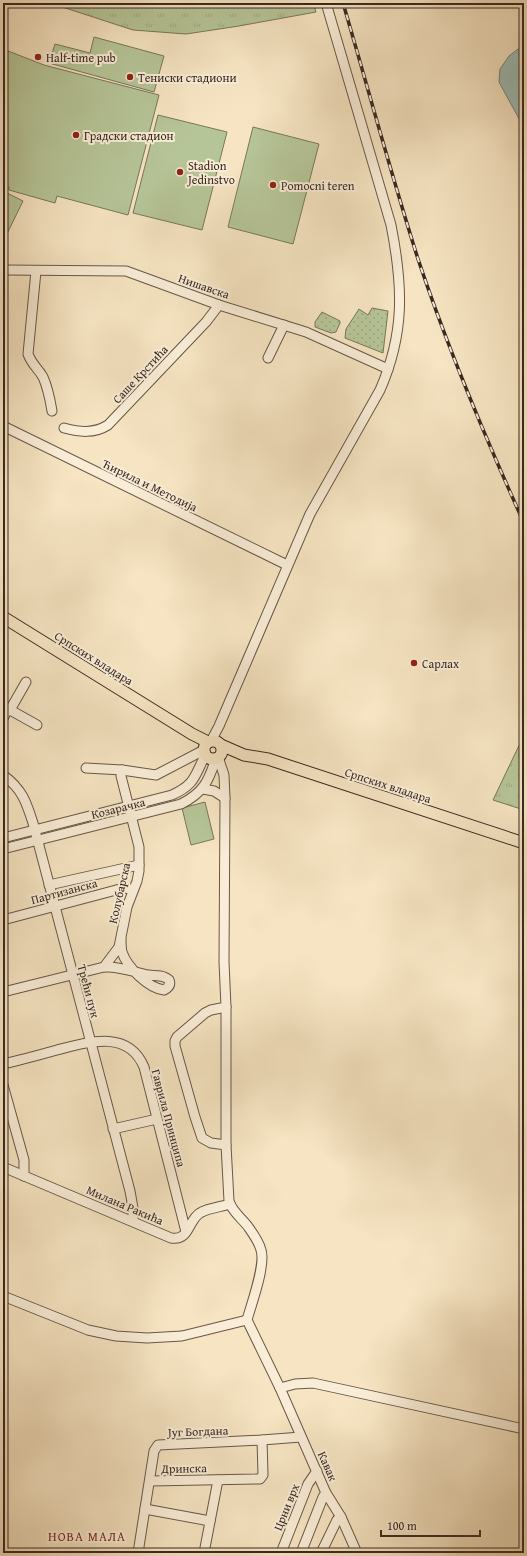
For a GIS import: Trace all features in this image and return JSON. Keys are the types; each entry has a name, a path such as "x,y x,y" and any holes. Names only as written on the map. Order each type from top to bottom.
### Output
{"main road":[{"name":"Српских владара","path":"3,617 192,734 213,749 227,756 244,755 268,759 524,843"}],"street":[{"path":"3,1296 88,1330 116,1336 147,1338 182,1336 247,1320 260,1274 262,1252 256,1238 230,1204 226,1145 226,1007 224,962 225,798 224,775 213,749 219,726 310,514 380,390 396,342 400,295 396,253 391,225 326,3"},
{"name":"Нишавска","path":"3,270 126,271 219,305 306,332 388,369"},
{"path":"36,271 28,354 34,367 40,373 48,388 52,411"},
{"name":"Саше Крстића","path":"64,428 91,432 108,426 206,322 219,305"},
{"path":"268,358 284,325"},
{"name":"Ћирила и Методија","path":"3,426 287,565"},
{"path":"3,718 7,708 26,682"},
{"path":"7,708 37,725"},
{"path":"86,768 122,770 156,775 213,749"},
{"name":"Козарачка","path":"3,849 181,804 202,789 210,777 213,749"},
{"name":"Козарачка","path":"3,838 172,795 186,788 213,749"},
{"path":"122,770 121,776 128,806"},
{"name":"Трећи пук","path":"3,775 18,788 27,802 132,1201 133,1221"},
{"path":"202,789 214,790 225,798"},
{"name":"Колубарска","path":"104,967 119,948 127,907 132,890 137,881 139,847 128,806"},
{"path":"49,885 139,865"},
{"name":"Партизанска","path":"3,920 120,889 126,888 132,890"},
{"name":"Колубарска","path":"3,992 104,967 111,966 134,972 122,952 121,939"},
{"path":"226,1007 211,1010 205,1013 182,1032 175,1041 202,1138 211,1143 226,1145"},
{"name":"Гаврила Принципа","path":"3,1064 90,1042 115,1042 126,1046 135,1053 144,1068 186,1232"},
{"path":"3,1085 24,1160 24,1176"},
{"path":"113,1129 157,1119"},
{"name":"Милана Ракића","path":"3,1167 177,1239 186,1232"},
{"path":"186,1232 198,1214 230,1204"},
{"name":"Кавак","path":"247,1320 280,1388 316,1471 340,1517 356,1553"},
{"path":"280,1388 295,1384 313,1383 524,1429"},
{"name":"Југ Богдана","path":"138,1553 154,1451 156,1447 161,1444 301,1437"},
{"name":"Дринска","path":"150,1481 262,1478 262,1440"},
{"name":"Црни врх","path":"281,1553 308,1484 316,1471"},
{"name":"Дринска","path":"204,1553 218,1480"},
{"path":"300,1553 326,1492"},
{"path":"145,1509 210,1521"},
{"path":"322,1553 337,1520 340,1517"}],"green space":[{"path":"50,3 313,3 316,12 186,34 133,30"},
{"name":"Тениски стадиони","path":"94,37 164,56 154,92 49,63 55,44 90,53"},
{"name":"Градски стадион","path":"3,49 44,65 159,95 128,215 57,196 55,203 9,190 9,187 3,184"},
{"name":"Stadion Jedinstvo","path":"158,115 227,132 202,230 133,213"},
{"name":"Pomocni teren","path":"253,127 319,144 293,244 228,227"},
{"path":"3,191 23,201 3,242"},
{"path":"372,308 388,311 383,353 345,338 346,329 359,309 368,315"},
{"path":"322,312 340,321 336,332 331,333 315,327 315,322"},
{"path":"524,735 524,810 493,800"},
{"path":"205,802 214,839 191,845 182,808"}],"water":[{"path":"524,48 524,128 499,82 500,69 509,56 518,49"}],"railway":[{"path":"343,3 418,259 468,392 524,523"}],"place":[{"name":"Half-time pub","path":"38,57"},
{"name":"Тениски стадиони","path":"130,77"},
{"name":"Градски стадион","path":"76,135"},
{"name":"Stadion Jedinstvo","path":"180,172"},
{"name":"Pomocni teren","path":"273,185"},
{"name":"Сарлах","path":"414,663"}],"district":[{"name":"НОВА МАЛА","path":"87,1536"}]}
